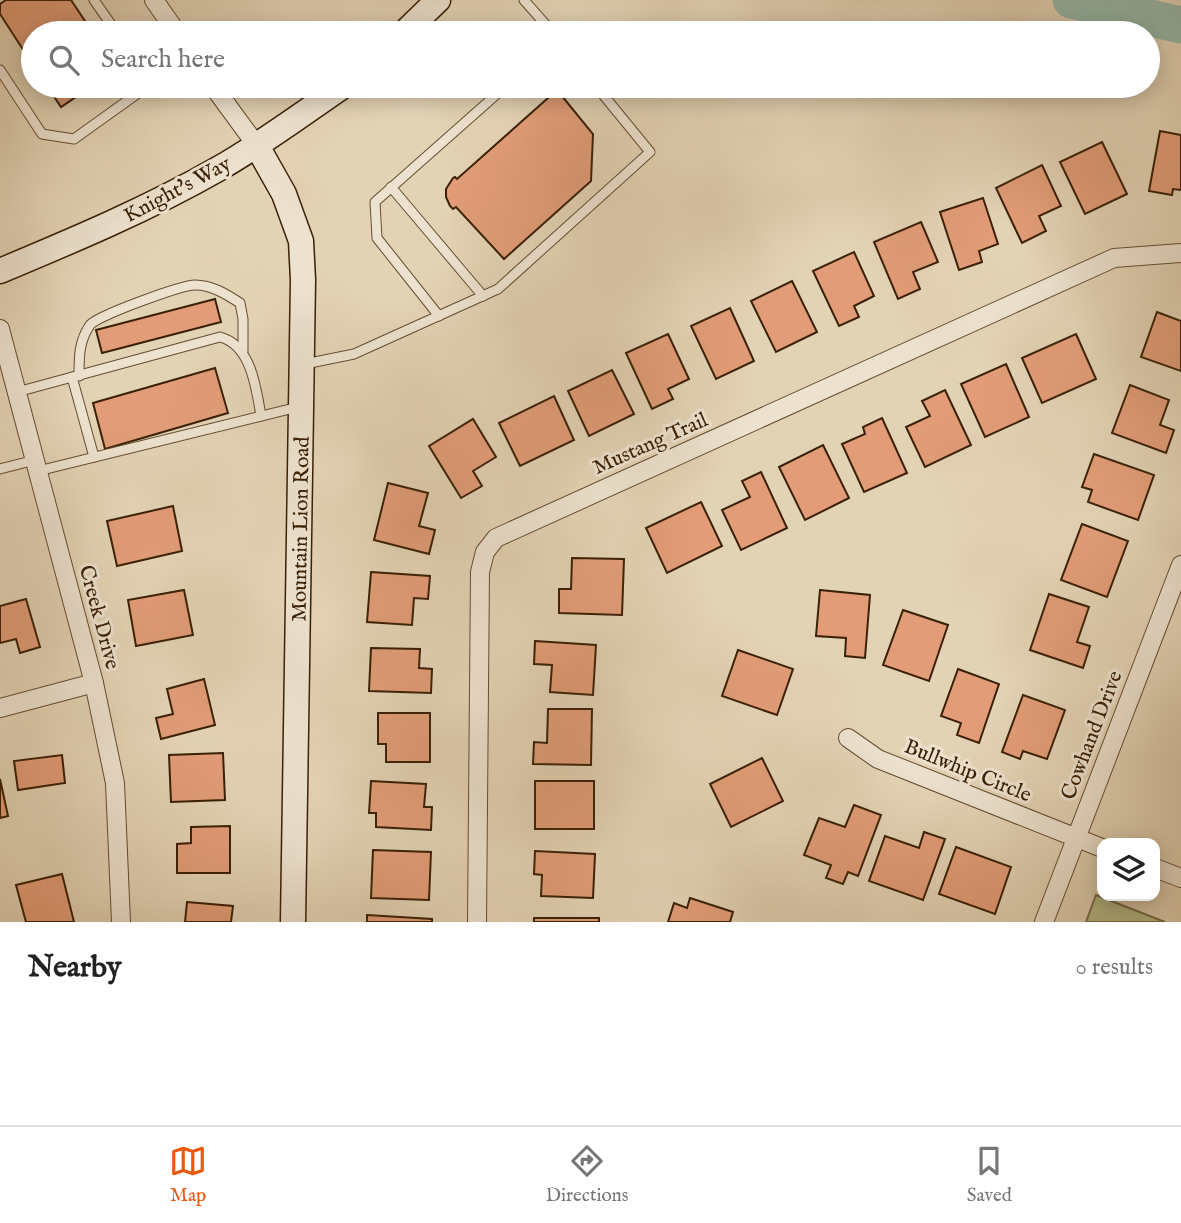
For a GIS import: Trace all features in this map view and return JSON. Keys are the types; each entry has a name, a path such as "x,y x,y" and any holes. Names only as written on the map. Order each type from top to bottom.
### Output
{"street":[{"path":"154,0 166,21"},
{"path":"416,21 438,0"},
{"path":"222,98 257,146"},
{"name":"Knight's Way","path":"0,271 131,215 257,146 326,98"},
{"name":"Mountain Lion Road","path":"257,146 284,194 301,241 303,365 293,922"},
{"name":"Mustang Trail","path":"477,922 480,572 485,552 496,538 1114,258 1181,253"},
{"name":"Creek Drive","path":"0,329 94,683 115,783 121,922"},
{"name":"Cowhand Drive","path":"1044,922 1181,565"},
{"path":"0,708 94,683"},
{"name":"Bullwhip Circle","path":"848,738 878,759 1097,846"},
{"path":"1160,870 1181,878"}],"lane":[{"path":"94,0 109,21"},
{"path":"524,0 542,21"},
{"path":"0,70 41,134 53,137 74,139 131,98"},
{"path":"439,316 377,238 375,202 492,98"},
{"path":"303,365 354,354 498,289 650,152 606,98"},
{"path":"391,187 483,296"},
{"path":"94,457 76,377 80,343 92,321 176,288 197,285 221,291 240,303 243,351 257,392 261,416"},
{"path":"17,392 220,337 232,341 243,351"},
{"path":"0,469 94,457 302,406"}],"green space":[{"path":"1096,895 1097,901 1111,901 1165,922 1086,922"}],"building":[{"path":"6,0 71,0 85,21 21,21 21,46 0,14 0,4"},
{"path":"55,98 74,98 61,107"},
{"path":"548,98 564,98 593,134 591,181 504,259 456,207 453,209 450,206 446,189 453,178 457,179"},
{"path":"1160,131 1181,135 1181,190 1173,189 1172,195 1149,191"},
{"path":"1102,142 1127,194 1085,214 1060,162"},
{"path":"1042,165 1061,206 1039,216 1046,231 1022,243 996,188"},
{"path":"983,198 998,244 979,251 982,262 959,270 940,212"},
{"path":"921,222 938,262 913,272 920,289 898,299 874,242"},
{"path":"854,252 874,296 854,306 859,317 839,326 813,271"},
{"path":"792,281 817,332 776,352 751,301"},
{"path":"215,299 221,322 102,353 96,330"},
{"path":"730,308 754,361 716,379 691,326"},
{"path":"1157,312 1181,321 1181,371 1141,357"},
{"path":"668,334 689,379 668,389 673,399 652,409 626,353"},
{"path":"1076,334 1096,379 1042,403 1022,358"},
{"path":"1006,364 1029,417 985,437 961,384"},
{"path":"215,368 228,413 105,449 93,403"},
{"path":"612,370 634,414 589,436 568,391"},
{"path":"1130,385 1169,400 1160,425 1174,430 1166,453 1112,433"},
{"path":"945,390 971,445 925,467 906,427 930,416 922,401"},
{"path":"554,396 574,440 520,466 499,423"},
{"path":"882,418 907,473 864,492 842,444 865,434 863,427"},
{"path":"473,419 496,457 473,471 482,486 461,498 429,446"},
{"path":"823,445 849,498 805,520 779,467"},
{"path":"1094,454 1154,475 1138,520 1088,502 1092,490 1082,487"},
{"path":"761,472 787,528 741,550 722,510 750,497 742,481"},
{"path":"388,483 428,493 419,526 435,530 429,554 374,540"},
{"path":"701,502 722,546 667,573 646,528"},
{"path":"173,506 182,551 117,566 107,521"},
{"path":"1082,524 1128,541 1107,597 1061,580"},
{"path":"572,558 624,559 622,615 559,613 559,589 571,589"},
{"path":"371,572 430,576 428,599 414,598 412,625 367,622"},
{"path":"184,590 193,635 136,646 128,600"},
{"path":"820,590 870,595 865,658 845,656 846,638 816,636"},
{"path":"1049,594 1089,607 1077,642 1090,646 1083,668 1030,650"},
{"path":"26,599 40,647 20,653 16,639 0,643 0,606"},
{"path":"903,610 948,625 929,681 883,665"},
{"path":"535,641 596,645 593,695 550,692 552,665 534,664"},
{"path":"371,648 420,649 419,668 432,669 431,693 369,691"},
{"path":"738,650 793,669 777,715 722,696"},
{"path":"958,669 999,684 979,743 957,735 961,723 941,716"},
{"path":"204,679 215,725 161,739 156,718 173,714 167,689"},
{"path":"1023,695 1065,710 1047,759 1023,751 1020,759 1002,752"},
{"path":"548,709 592,709 591,765 533,764 534,742 547,743"},
{"path":"378,713 430,713 430,762 386,762 386,744 378,744"},
{"path":"223,753 225,800 171,802 169,755"},
{"path":"62,755 65,783 18,790 14,761"},
{"path":"762,758 783,801 731,827 710,784"},
{"path":"0,779 8,816 0,818"},
{"path":"371,781 426,784 424,807 432,807 431,830 376,827 376,813 369,813"},
{"path":"535,781 594,781 594,829 535,829"},
{"path":"854,805 881,815 858,876 848,872 843,884 826,878 831,865 804,855 819,818 845,827"},
{"path":"230,826 230,873 177,873 177,844 191,843 191,827"},
{"path":"924,832 945,839 923,900 869,881 885,836 919,848"},
{"path":"956,847 1011,867 995,914 939,894"},
{"path":"373,850 431,852 429,900 371,898"},
{"path":"535,851 595,854 593,898 541,896 542,875 534,874"},
{"path":"62,874 74,922 26,922 16,885"},
{"path":"690,898 733,912 730,922 668,922 674,903 687,908"},
{"path":"187,902 233,906 231,922 185,922"},
{"path":"367,915 432,919 432,922 367,922"},
{"path":"534,918 599,918 599,922 534,922"}],"waterway":[{"path":"1071,0 1181,25"}]}
